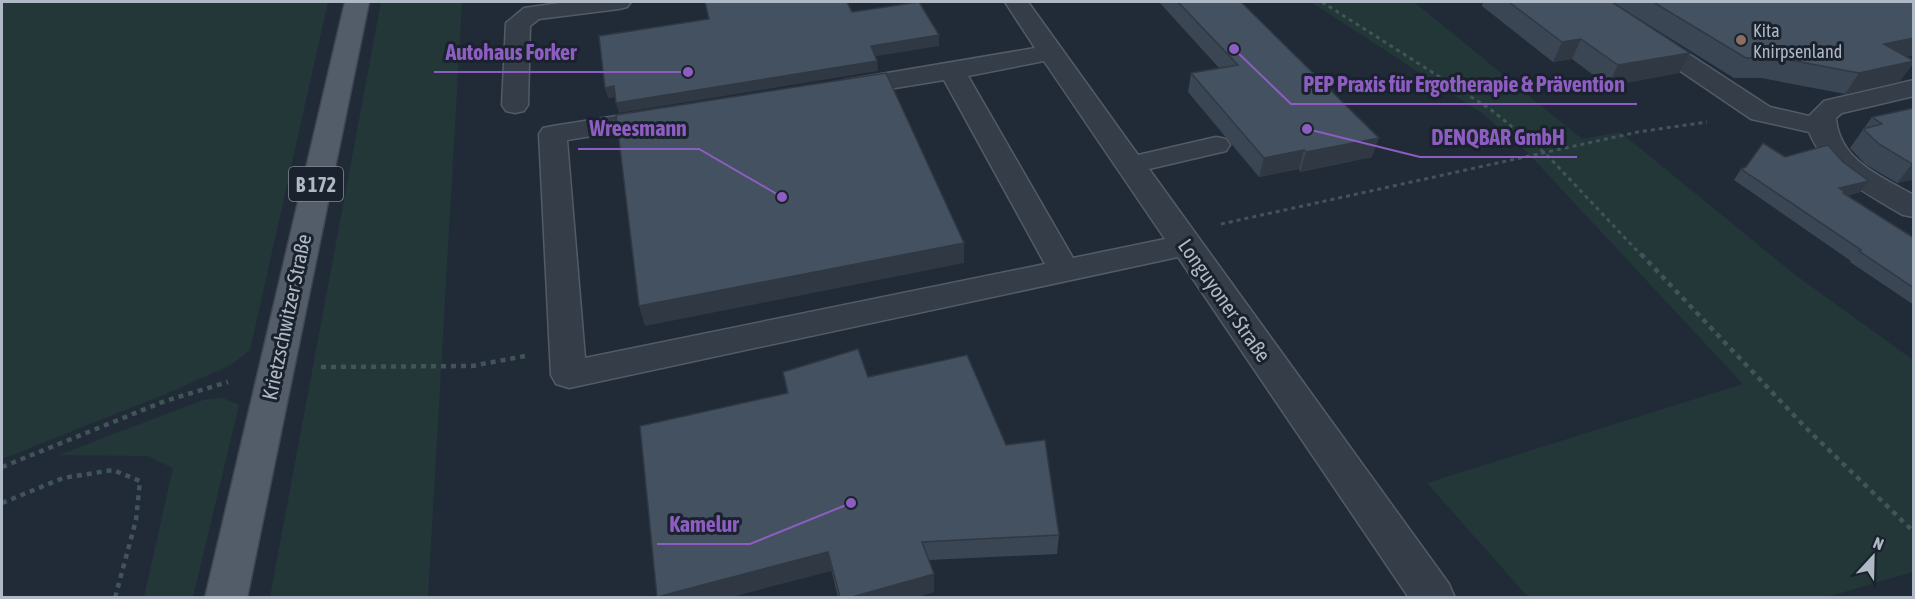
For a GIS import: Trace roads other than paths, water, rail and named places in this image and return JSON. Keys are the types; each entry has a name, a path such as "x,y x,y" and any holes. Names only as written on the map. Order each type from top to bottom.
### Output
{"main road":[{"name":"Krietzschwitzer Straße","path":"226,597 357,2"}],"street":[{"path":"515,105 518,23 532,13 619,2"},
{"name":"Longuyoner Straße","path":"1016,2 1434,597"},
{"path":"1594,2 1761,113 1821,127"},
{"path":"823,91 952,71 1052,52"},
{"path":"952,71 1064,270"},
{"path":"1914,88 1833,107 1822,116 1821,127 1826,143 1839,160 1914,208"},
{"path":"693,112 553,134 568,375 1064,270 1182,239"},
{"path":"1131,165 1216,146"}],"place":[{"name":"Kita Knirpsenland","path":"1741,40"},
{"name":"PEP Praxis für Ergotherapie & Prävention","path":"1234,49"},
{"name":"Autohaus Forker","path":"688,72"},
{"name":"DENQBAR GmbH","path":"1307,129"},
{"name":"Wreesmann","path":"782,197"},
{"name":"Kamelur","path":"851,503"}]}
